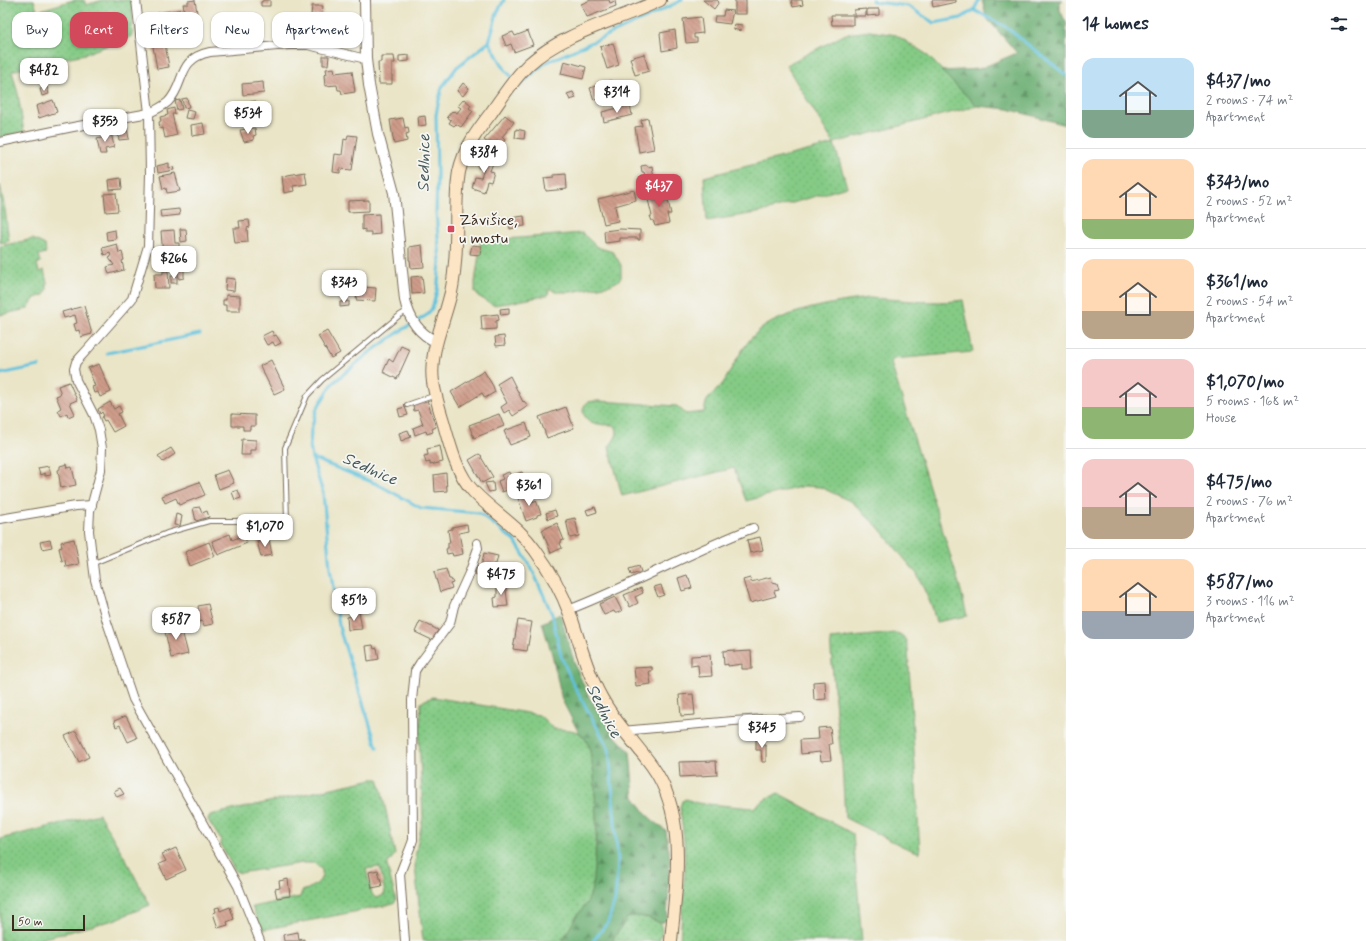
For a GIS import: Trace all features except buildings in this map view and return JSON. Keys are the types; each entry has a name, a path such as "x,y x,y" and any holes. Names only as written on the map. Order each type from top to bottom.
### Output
{"main road":[{"path":"660,0 623,17 579,33 552,47 530,63 515,79 474,136 463,158 458,181 457,238 453,281 449,302 434,353 432,371 436,395 457,464 466,482 481,499 514,526 531,544 553,578 568,610 587,667 607,708 622,731 651,765 661,782 672,812 675,833 676,859 671,941"}],"street":[{"path":"136,0 149,113 150,174 148,246 132,299 76,362 74,369 76,380 100,430 102,448 101,470 92,505 89,531 95,580 107,622 133,699 238,886 260,941"},
{"path":"365,0 366,59 369,85 374,117 394,193 401,275 408,314 423,334 437,342"},
{"path":"0,142 149,113 168,102 184,70 191,61 200,55 210,52 289,45 308,45 366,59"},
{"path":"0,519 76,506 92,505"},
{"path":"568,610 600,598 718,541 753,528"},
{"path":"405,941 400,874 413,840 412,700 415,671 450,623 454,606 470,571 478,548 477,543"},
{"path":"622,731 733,721 800,717"}],"lane":[{"path":"94,563 167,533 209,521 287,521 285,448 307,396 322,380 359,348 400,315 408,314"},
{"path":"407,405 436,395"}],"green space":[{"path":"0,0 34,0 37,11 74,0 84,0 86,5 103,0 131,0 133,20 132,36 128,38 128,12 70,12 70,48 101,48 85,54 45,62 12,71 18,94 24,132 0,137"},
{"path":"982,0 1063,0 1060,2 1060,10 1066,23 1066,125 1008,109 977,106 941,71 979,69 1017,53 986,17"},
{"path":"870,31 896,35 926,54 977,106 834,143 847,187 762,212 707,221 704,177 834,144 786,65 846,34"},
{"path":"0,185 9,241 0,243"},
{"path":"582,233 597,247 613,252 621,265 621,278 618,281 610,285 571,292 555,292 549,289 548,295 493,305 478,296 475,292 481,241"},
{"path":"33,239 45,245 46,253 39,255 41,262 37,264 39,272 44,270 47,290 44,295 35,298 27,309 0,315 0,246"},
{"path":"869,298 928,302 963,300 973,352 893,359 891,363 960,587 967,616 936,622 932,607 917,574 878,527 852,502 820,487 804,486 746,501 734,468 622,496 609,447 616,436 617,430 614,425 591,422 586,418 583,412 586,404 599,401 677,406 686,414 704,412 707,400 723,383 738,356 755,334 765,326 778,319 809,309"},
{"path":"560,614 576,668 589,697 615,736 630,752 634,797 649,817 666,831 670,861 667,920 660,923 644,917 636,916 627,918 612,941 562,941 588,901 592,889 597,835 594,775 589,746 584,737 579,733 562,700 552,654 542,623"},
{"path":"896,633 905,638 908,649 920,853 904,847 845,818 842,765 830,639"},
{"path":"433,697 539,715 554,729 575,731 585,738 590,750 595,792 595,867 589,900 562,941 423,941 415,867 416,851 423,817 419,739 421,703"},
{"path":"378,779 395,854 387,865 396,900 394,904 262,930 252,907 300,897 302,891 310,888 319,881 322,870 314,863 302,863 240,873 235,871 220,844 221,840 208,820 210,815","holes":["380,867 385,894 376,898 372,894 366,869"]},
{"path":"778,793 853,834 862,941 680,941 685,868 684,841 680,807 682,801 686,799 697,803 753,808"},
{"path":"99,814 150,905 114,920 33,941 0,941 0,839"},
{"path":"632,916 640,916 660,923 662,931 659,941 612,941 627,918"}],"waterway":[{"name":"Sedlnice","path":"504,0 497,13 489,42 457,67 442,87 438,104 436,115 436,212 440,263 437,291 432,308 427,315 369,353 333,383 317,408 311,430 310,446 312,458 377,484 421,508 479,513 515,541 531,567 552,614 561,656 572,682 609,749 618,861 615,900 608,922 593,941"},
{"path":"517,82 520,85 545,63 644,19 682,0"},
{"path":"872,0 875,2 908,6 934,23 961,18 974,10 1006,27 1066,75"},
{"path":"974,10 979,0"},
{"path":"489,42 506,71 513,78"},
{"path":"107,353 200,334"},
{"path":"0,374 39,366"},
{"path":"312,458 323,493 330,568 340,631 377,747"}],"place":[{"name":"Závišice, u mostu","path":"451,229"}]}
